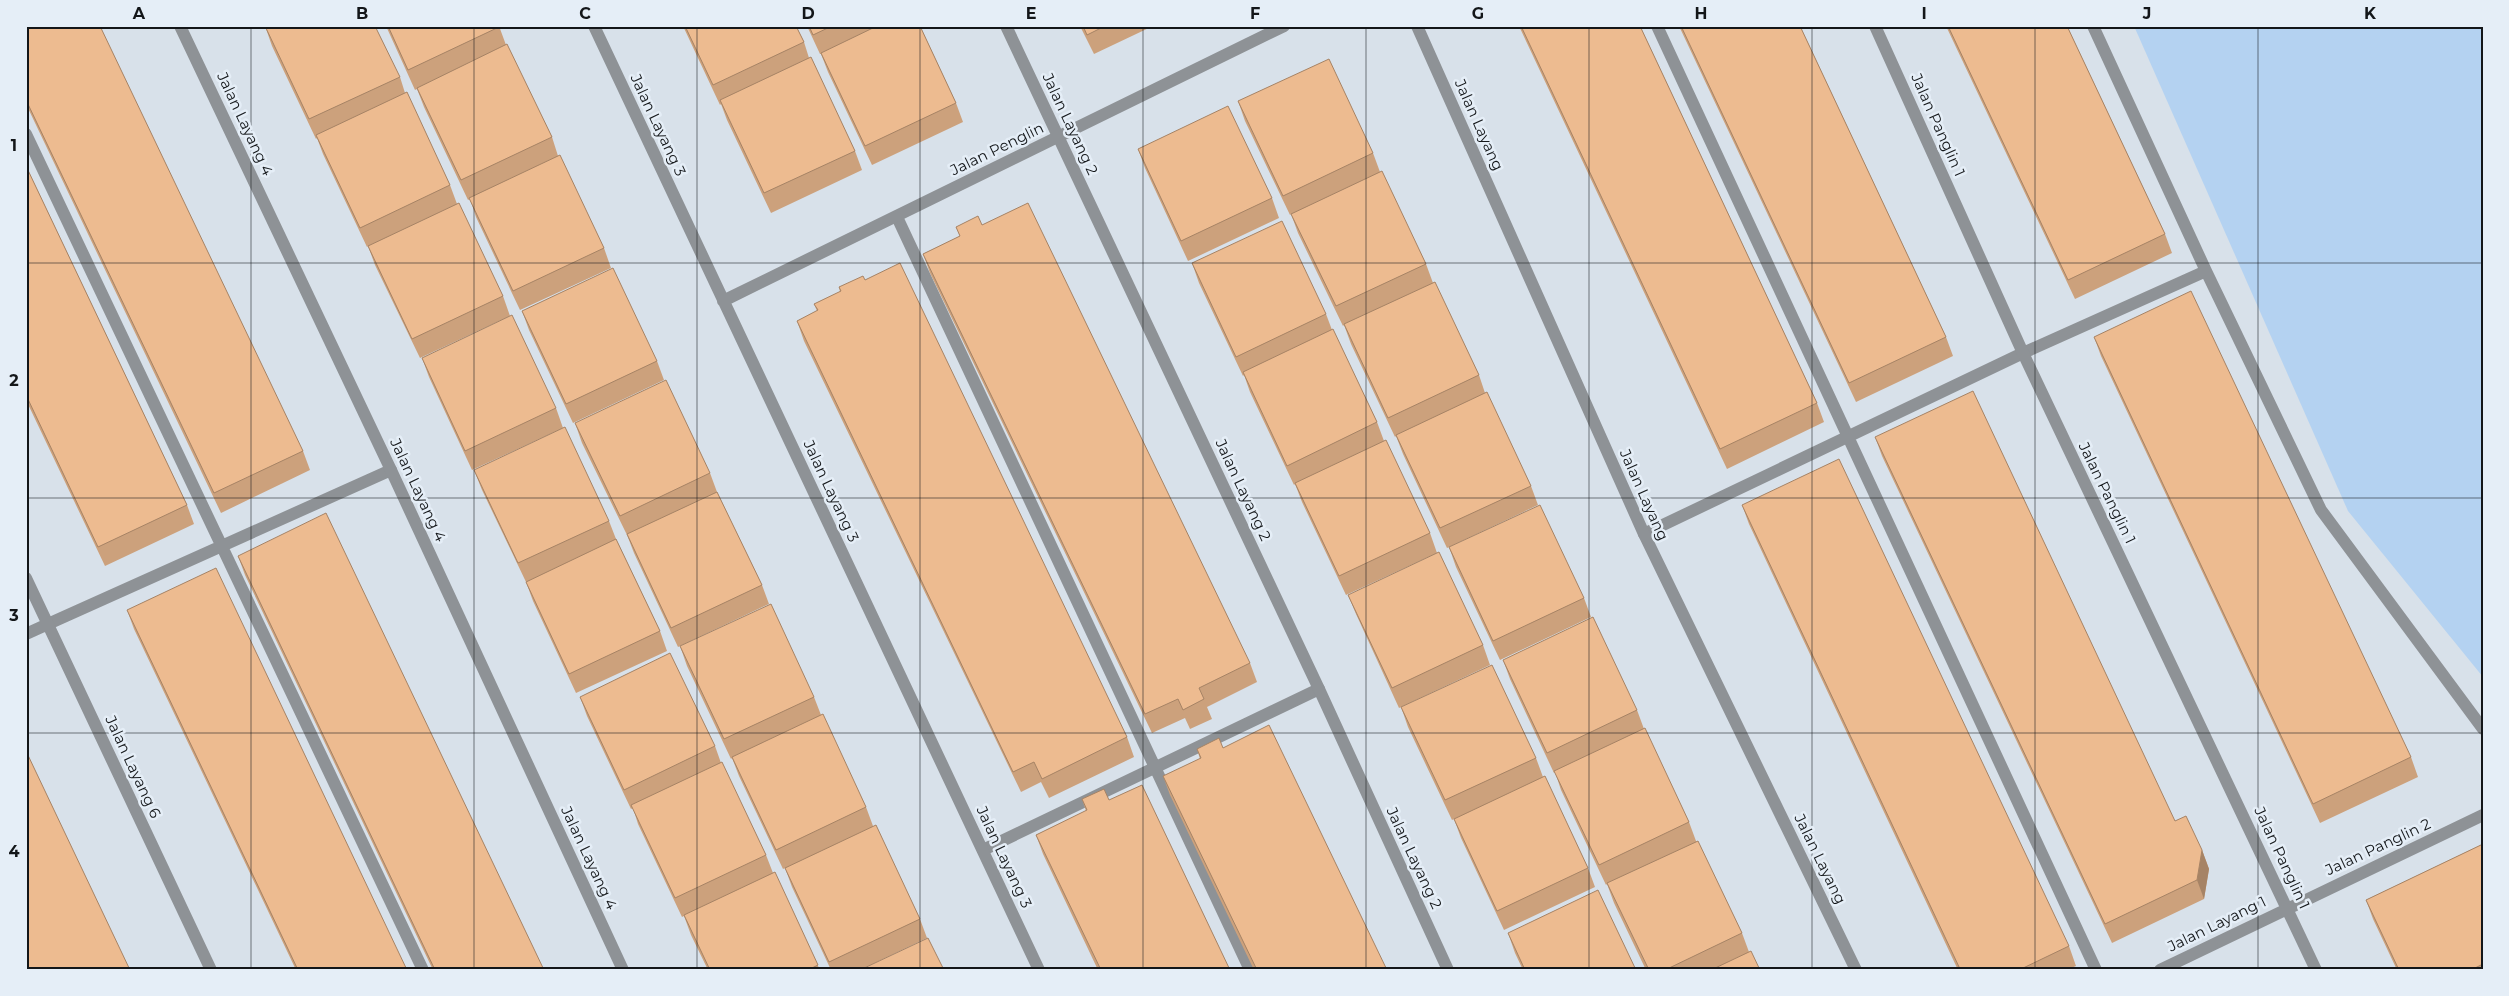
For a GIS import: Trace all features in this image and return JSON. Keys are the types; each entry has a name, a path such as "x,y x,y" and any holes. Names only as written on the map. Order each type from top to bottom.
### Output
{"street":[{"name":"Jalan Layang 4","path":"180,26 391,470 623,970"},
{"name":"Jalan Layang 3","path":"594,26 1040,970"},
{"name":"Jalan Layang 2","path":"1006,26 1319,689 1448,970"},
{"name":"Jalan Penglin","path":"723,301 1284,26"},
{"name":"Jalan Layang","path":"1418,26 1644,534 1856,970"},
{"path":"1657,26 2096,970"},
{"name":"Jalan Panglin 1","path":"1875,26 2023,353 2316,970"},
{"path":"2093,26 2206,271 2321,510 2483,730"},
{"path":"26,134 424,970"},
{"path":"897,217 1250,970"},
{"path":"1644,534 2023,353 2206,271"},
{"path":"26,634 391,470"},
{"name":"Jalan Layang 6","path":"26,578 210,970"},
{"path":"983,850 1319,689"},
{"name":"Jalan Panglin 2","path":"2287,908 2483,815"},
{"name":"Jalan Layang 1","path":"2160,970 2287,908"}],"shaded area":[{"path":"2134,26 2483,26 2483,677 2348,511"}],"building":[{"path":"26,26 100,26 303,451 214,493 26,100"},
{"path":"265,26 375,26 400,77 309,119"},
{"path":"388,26 499,26 499,27 408,70"},
{"path":"685,26 796,26 804,42 713,85"},
{"path":"809,26 832,26 813,35"},
{"path":"877,26 920,26 956,103 865,146 821,53"},
{"path":"1083,26 1105,26 1087,35"},
{"path":"1521,26 1640,26 1817,403 1720,449"},
{"path":"1681,26 1800,26 1946,337 1849,383"},
{"path":"1948,26 2067,26 2165,234 2068,280"},
{"path":"507,44 552,137 461,180 417,88"},
{"path":"811,57 855,151 764,193 720,100"},
{"path":"1329,59 1373,153 1283,196 1238,101"},
{"path":"407,92 450,185 360,228 316,135"},
{"path":"1228,106 1272,198 1181,241 1138,149"},
{"path":"560,155 604,248 513,291 469,198"},
{"path":"26,166 187,505 98,547 26,395"},
{"path":"1382,171 1426,264 1336,306 1291,214"},
{"path":"459,203 503,296 412,339 368,246"},
{"path":"1028,203 1250,663 1199,688 1204,699 1183,710 1178,699 1145,714 923,254 960,236 956,227 978,216 982,225"},
{"path":"1282,221 1326,314 1236,357 1192,263"},
{"path":"900,263 1127,737 1042,779 1034,762 1013,772 797,321 818,310 814,304 841,291 839,287 863,276 865,280"},
{"path":"613,268 657,361 566,404 522,311"},
{"path":"1435,282 1479,375 1388,418 1344,324"},
{"path":"2191,291 2411,757 2313,804 2094,337"},
{"path":"512,315 556,408 465,451 422,358"},
{"path":"1333,329 1377,422 1287,466 1243,372"},
{"path":"666,380 710,473 620,516 575,423"},
{"path":"1973,391 2175,821 2186,816 2202,850 2197,880 2105,924 1875,437"},
{"path":"1487,392 1531,486 1440,528 1396,435"},
{"path":"565,427 609,521 518,563 474,470"},
{"path":"1386,440 1430,533 1339,576 1295,483"},
{"path":"1839,459 2069,946 2019,970 1960,969 1742,505"},
{"path":"717,492 762,585 671,628 627,534"},
{"path":"1540,505 1584,598 1493,641 1449,547"},
{"path":"326,513 544,970 435,970 238,556"},
{"path":"616,539 660,631 569,674 526,582"},
{"path":"1439,552 1483,645 1392,688 1348,595"},
{"path":"216,568 407,970 298,970 127,610"},
{"path":"771,604 814,697 724,739 680,646"},
{"path":"1593,617 1637,710 1547,753 1503,660"},
{"path":"670,653 715,746 624,790 580,697"},
{"path":"1492,665 1536,758 1445,800 1401,707"},
{"path":"823,714 866,807 776,850 732,757"},
{"path":"1269,725 1387,970 1257,970 1163,776 1201,758 1197,749 1219,738 1223,748"},
{"path":"1645,728 1689,822 1599,865 1554,771"},
{"path":"26,751 130,970 26,970"},
{"path":"722,762 766,855 675,898 631,805"},
{"path":"1545,776 1588,868 1497,911 1454,819"},
{"path":"1142,785 1230,970 1101,970 1036,835 1087,810 1082,799 1104,789 1109,800"},
{"path":"876,825 920,919 829,962 785,868"},
{"path":"1698,841 1742,933 1665,970 1649,970 1607,883"},
{"path":"2483,844 2483,964 2471,970 2399,970 2366,900"},
{"path":"775,872 818,965 808,970 710,970 684,915"},
{"path":"1598,890 1636,970 1525,970 1508,933"},
{"path":"928,938 944,970 860,970"},
{"path":"1751,951 1760,970 1711,970"}]}
